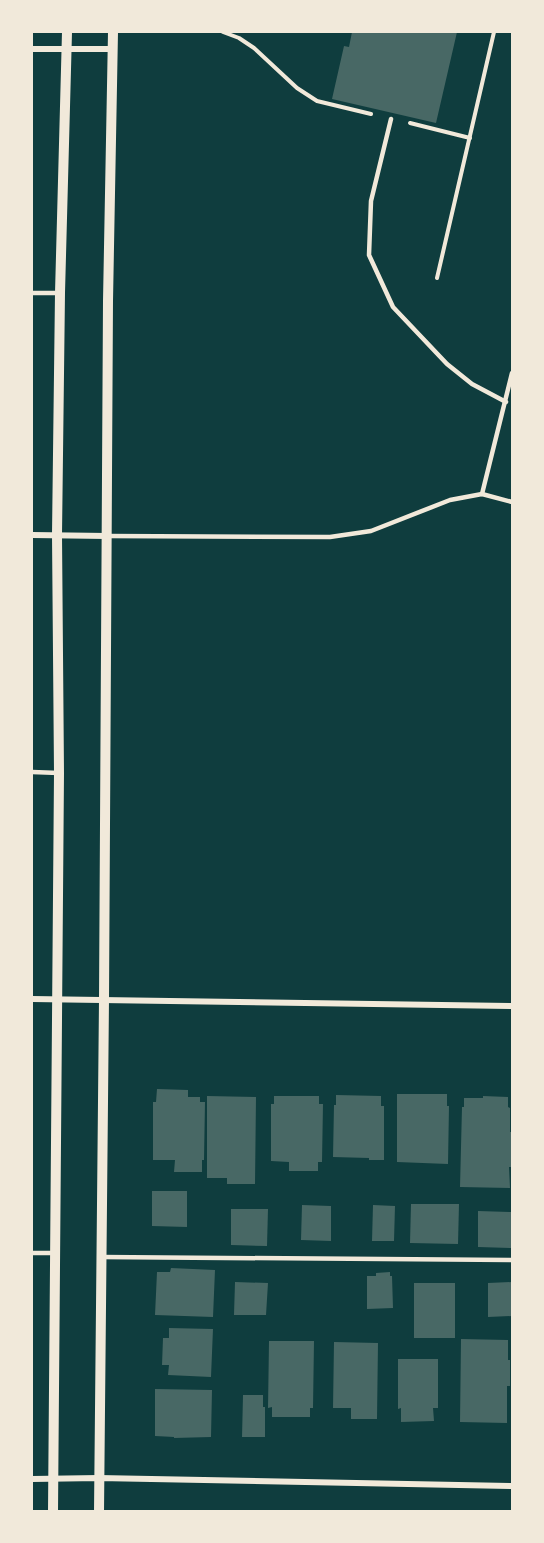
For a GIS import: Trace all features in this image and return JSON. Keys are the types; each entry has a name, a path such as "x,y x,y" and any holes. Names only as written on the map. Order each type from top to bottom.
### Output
{"street":[{"path":"53,1512 59,773 57,535 60,293 67,32"},
{"path":"99,1512 108,312 113,32"},
{"path":"32,49 112,49"},
{"path":"32,535 107,536"},
{"path":"32,999 513,1006"},
{"path":"32,1479 513,1486"}],"lane":[{"path":"391,119 371,201 369,255 393,308 447,364 472,384 506,402"},
{"path":"32,293 60,293"},
{"path":"482,494 513,373"},
{"path":"107,536 330,537 371,531 450,500 482,494 513,502"},
{"path":"32,772 59,773"},
{"path":"32,1253 56,1253"},
{"path":"101,1257 513,1260"}],"path":[{"path":"223,32 239,38 254,48 297,88 317,101 470,138"},
{"path":"437,278 494,32"}],"building":[{"path":"352,32 457,32 436,123 332,99 344,46 349,47"},
{"path":"157,1089 188,1090 188,1097 200,1097 200,1102 205,1102 202,1172 174,1172 175,1160 153,1160 153,1102 156,1102"},
{"path":"397,1094 447,1094 447,1106 449,1106 448,1164 397,1162"},
{"path":"336,1095 381,1096 381,1106 384,1106 384,1160 333,1157"},
{"path":"207,1096 256,1097 255,1184 227,1184 227,1178 207,1178"},
{"path":"274,1096 319,1096 319,1104 323,1104 322,1162 318,1162 318,1171 289,1171 289,1162 271,1161 271,1104 274,1104"},
{"path":"483,1096 508,1097 510,1132 512,1132 510,1188 460,1187 464,1098 483,1098"},
{"path":"152,1191 187,1191 187,1227 152,1226"},
{"path":"411,1204 459,1204 458,1244 410,1243"},
{"path":"302,1205 331,1206 331,1241 301,1240"},
{"path":"373,1205 395,1206 394,1241 372,1241"},
{"path":"231,1209 268,1209 267,1246 231,1245"},
{"path":"478,1211 512,1212 512,1248 478,1247"},
{"path":"171,1268 215,1270 213,1317 155,1315 157,1272 170,1272"},
{"path":"390,1272 393,1308 367,1309 367,1276"},
{"path":"235,1282 268,1283 266,1315 234,1315"},
{"path":"512,1282 512,1316 488,1317 488,1283"},
{"path":"414,1283 455,1283 455,1338 414,1338"},
{"path":"169,1328 213,1329 211,1377 168,1375 169,1365 162,1365 163,1338 169,1338"},
{"path":"461,1339 508,1340 510,1386 507,1386 507,1423 460,1422"},
{"path":"269,1341 314,1341 313,1408 310,1408 310,1417 272,1417 272,1407 268,1408"},
{"path":"334,1342 378,1343 377,1419 351,1419 351,1408 333,1408"},
{"path":"398,1359 438,1359 438,1408 433,1408 434,1421 401,1422 401,1408 398,1409"},
{"path":"155,1389 212,1390 211,1437 155,1436"},
{"path":"243,1395 263,1395 265,1437 242,1437"}]}
